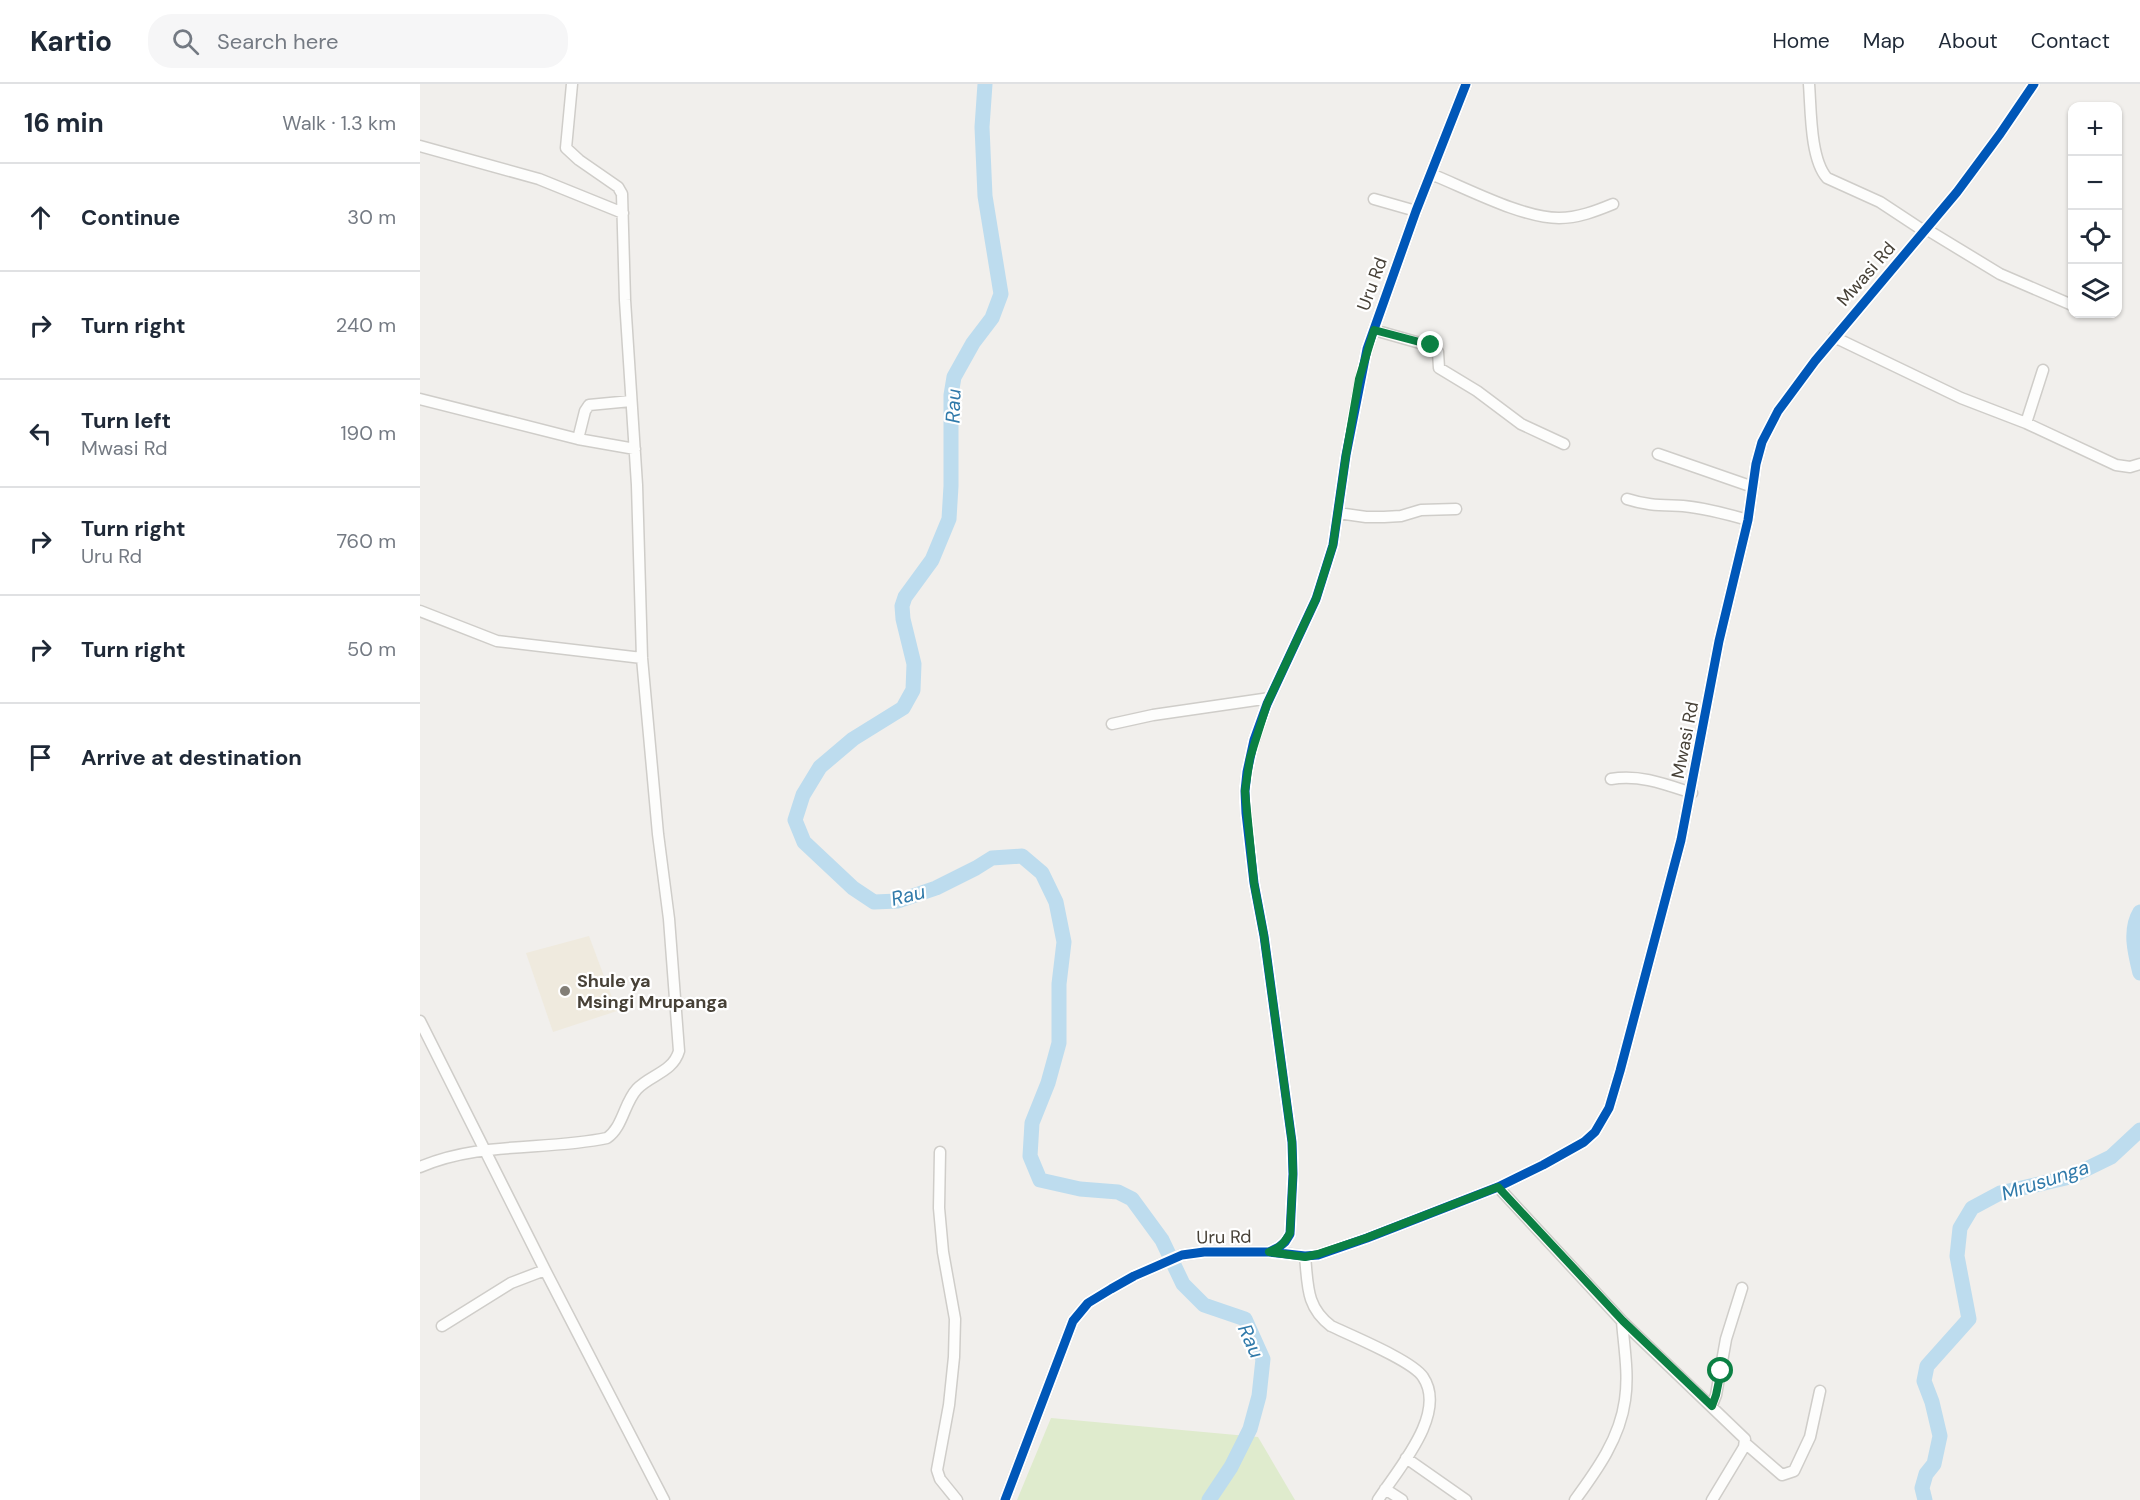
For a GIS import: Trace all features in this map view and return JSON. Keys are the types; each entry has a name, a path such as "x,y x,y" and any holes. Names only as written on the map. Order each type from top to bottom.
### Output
{"street":[{"path":"420,1167 485,1149 607,1138 617,1128 635,1091 661,1073 677,1057 679,1051 669,919 658,834 642,658 635,449 625,300 622,194 618,188 566,148 572,84"},
{"name":"Uru Rd","path":"1005,1500 1073,1321 1088,1303 1134,1275 1182,1255 1204,1252 1269,1252 1285,1242 1290,1233 1292,1142 1264,936 1254,883 1245,791 1252,749 1270,698 1316,599 1333,545 1359,379 1374,330 1416,212 1466,84"},
{"path":"1809,84 1813,129 1821,171 1827,178 1899,213 2000,274 2068,303"},
{"name":"Mwasi Rd","path":"1269,1252 1305,1257 1366,1238 1498,1187 1584,1142 1595,1132 1609,1108 1681,840 1692,793 1719,641 1748,520 1762,442 1770,423 1834,337 1925,230 2000,134 2034,84"},
{"path":"420,146 539,179 623,213"},
{"path":"1431,174 1546,217 1572,217 1613,204"},
{"path":"1374,199 1416,212"},
{"path":"1374,330 1434,347 1438,352 1439,368 1477,391 1515,420 1564,444"},
{"path":"1834,337 1961,398 2025,423 2116,465 2130,467 2140,464"},
{"path":"2025,423 2043,370"},
{"path":"420,399 578,439 635,449"},
{"path":"578,439 585,411 589,405 631,401"},
{"path":"1658,454 1753,487"},
{"path":"1627,499 1647,505 1684,506 1748,520"},
{"path":"1338,513 1366,518 1401,516 1420,510 1456,509"},
{"path":"420,611 497,641 642,658"},
{"path":"1112,724 1153,715 1270,698"},
{"path":"1611,779 1626,776 1640,778 1692,793"},
{"path":"421,1025 664,1500"},
{"path":"940,1152 939,1208 948,1288 955,1318 950,1405 937,1470 940,1479 957,1500"},
{"path":"1498,1187 1623,1321 1741,1434 1744,1443 1782,1475 1794,1471 1810,1437 1820,1391"},
{"path":"1305,1257 1307,1284 1313,1306 1320,1318 1409,1365 1423,1376 1429,1390 1427,1420 1407,1458 1378,1500"},
{"path":"442,1326 511,1283 545,1270"},
{"path":"1712,1406 1718,1389 1726,1339 1742,1288"},
{"path":"1575,1500 1604,1458 1622,1416 1627,1374 1623,1321"},
{"path":"1712,1500 1744,1443"},
{"path":"1407,1458 1466,1500"},
{"path":"1385,1489 1402,1500"}],"shaded area":[{"path":"589,936 617,1011 553,1032 526,953"}],"green space":[{"path":"1051,1418 1258,1437 1295,1500 1017,1500"}],"waterway":[{"name":"Rau","path":"985,84 982,127 985,196 1001,294 992,318 973,343 954,377 951,395 949,519 932,560 905,597 902,606 914,664 913,690 903,708 853,739 820,767 803,795 795,820 804,842 853,888 874,902 898,901 936,888 992,858 1022,856 1042,873 1056,902 1064,942 1059,984 1059,1043 1048,1083 1032,1123 1030,1156 1040,1180 1080,1189 1118,1192 1132,1199 1162,1240 1183,1284 1204,1305 1245,1319 1263,1359 1259,1396 1250,1429 1231,1467 1209,1500"},
{"name":"Mrusunga","path":"2140,912 2134,934 2140,973"},
{"name":"Mrusunga","path":"1925,1500 1922,1488 1926,1474 1934,1464 1940,1436 1932,1402 1924,1381 1927,1366 1969,1319 1957,1256 1960,1228 1972,1208 2000,1193 2070,1177 2111,1157 2140,1130"}],"cycle path":[{"path":"1005,1500 1073,1321 1088,1303 1134,1276 1182,1255 1204,1252 1269,1252 1285,1242 1290,1234 1292,1142 1264,936 1254,883 1246,813 1247,772 1254,740 1267,704 1316,599 1333,545 1346,455 1367,349 1416,211 1466,84"},
{"path":"1269,1252 1318,1255 1367,1238 1498,1187 1584,1142 1595,1132 1609,1108 1620,1071 1681,840 1719,641 1748,520 1756,464 1762,442 1778,411 1815,361 1957,192 2034,84"}],"place":[{"name":"Shule ya Msingi Mrupanga","path":"565,991"}],"route":[{"path":"1431,345 1374,330 1359,379 1333,545 1316,599 1267,704 1254,740 1247,772 1246,813 1254,883 1264,936 1292,1142 1290,1233 1285,1242 1269,1252 1305,1257 1318,1254 1498,1187 1623,1321 1712,1406 1720,1383 1721,1371"}]}
